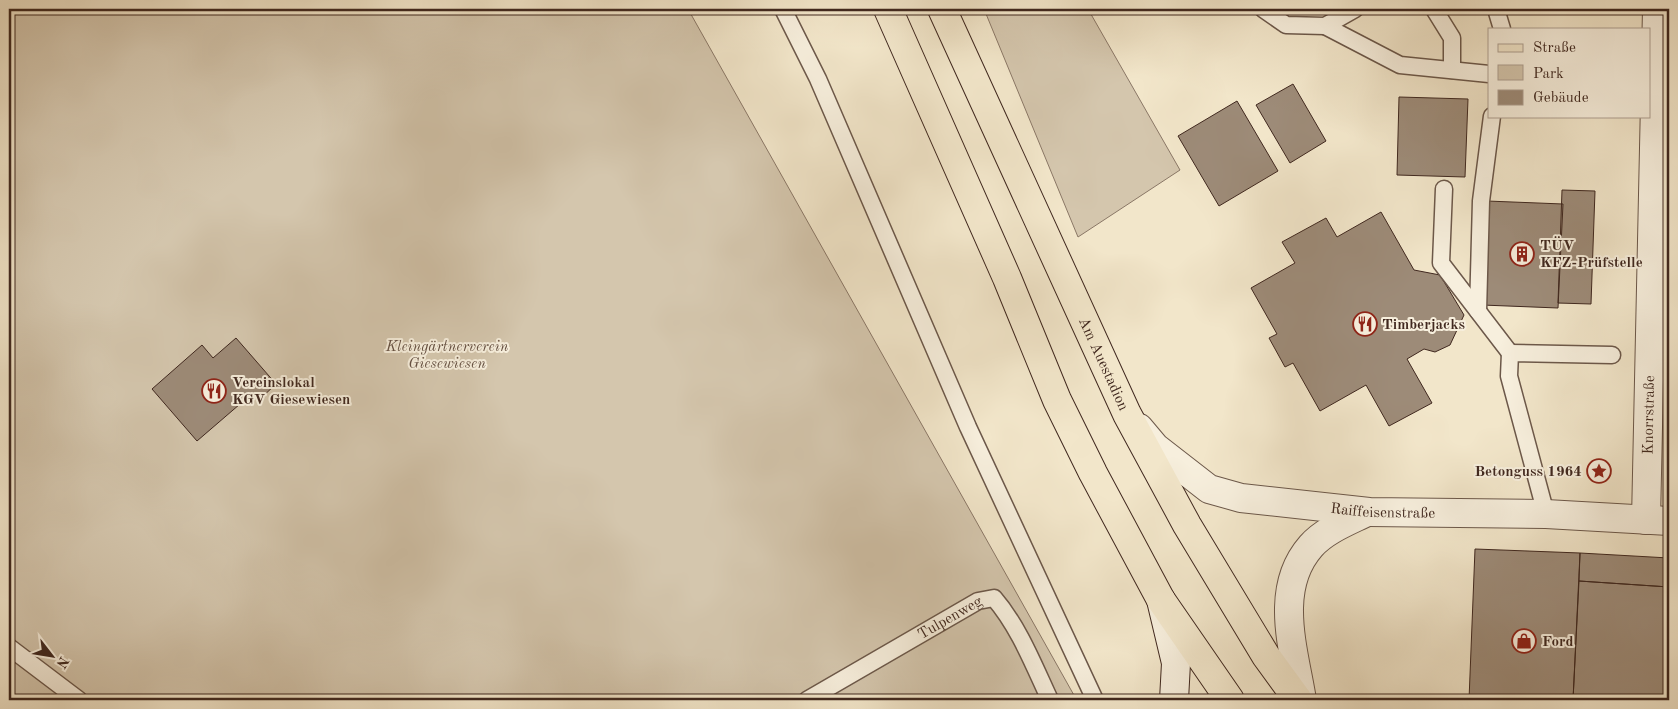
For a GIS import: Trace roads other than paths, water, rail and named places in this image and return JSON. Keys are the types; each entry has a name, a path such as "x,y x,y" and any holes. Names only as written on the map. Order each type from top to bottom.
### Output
{"main road":[{"path":"888,9 1003,269 1057,400 1125,535 1161,600 1230,700"},
{"name":"Am Auestadion","path":"942,9 1126,414 1187,525 1266,656 1298,700"}],"street":[{"name":"Knorrstraße","path":"1657,9 1663,52 1652,87 1658,520"},
{"name":"Raiffeisenstraße","path":"1126,414 1155,447 1209,489 1241,498 1367,512 1546,514 1658,520"},
{"path":"1302,700 1288,609 1293,574 1312,545 1335,528 1367,512"},
{"path":"1161,600 1176,663 1174,700"}],"lane":[{"path":"783,9 818,78 968,427 1095,700"},
{"path":"1263,9 1286,25 1325,26 1400,65 1488,74"},
{"path":"1325,26 1355,9"},
{"path":"1434,9 1452,38 1452,70"},
{"path":"1496,9 1502,28"},
{"path":"1478,311 1481,200 1492,118"},
{"path":"1444,189 1441,263 1510,353 1509,376 1546,514"},
{"path":"1510,353 1612,355"},
{"name":"Tulpenweg","path":"807,700 978,601 994,598 1002,608 1029,655 1050,700"},
{"path":"9,647 79,700"}],"place":[{"name":"TÜV KFZ-Prüfstelle","path":"1522,254"},
{"name":"Timberjacks","path":"1365,324"},
{"name":"Vereinslokal KGV Giesewiesen","path":"214,391"},
{"name":"Betonguss 1964","path":"1599,471"},
{"name":"Ford","path":"1524,641"}],"park label":[{"name":"Kleingärtnerverein Giesewiesen","path":"447,354"}]}
